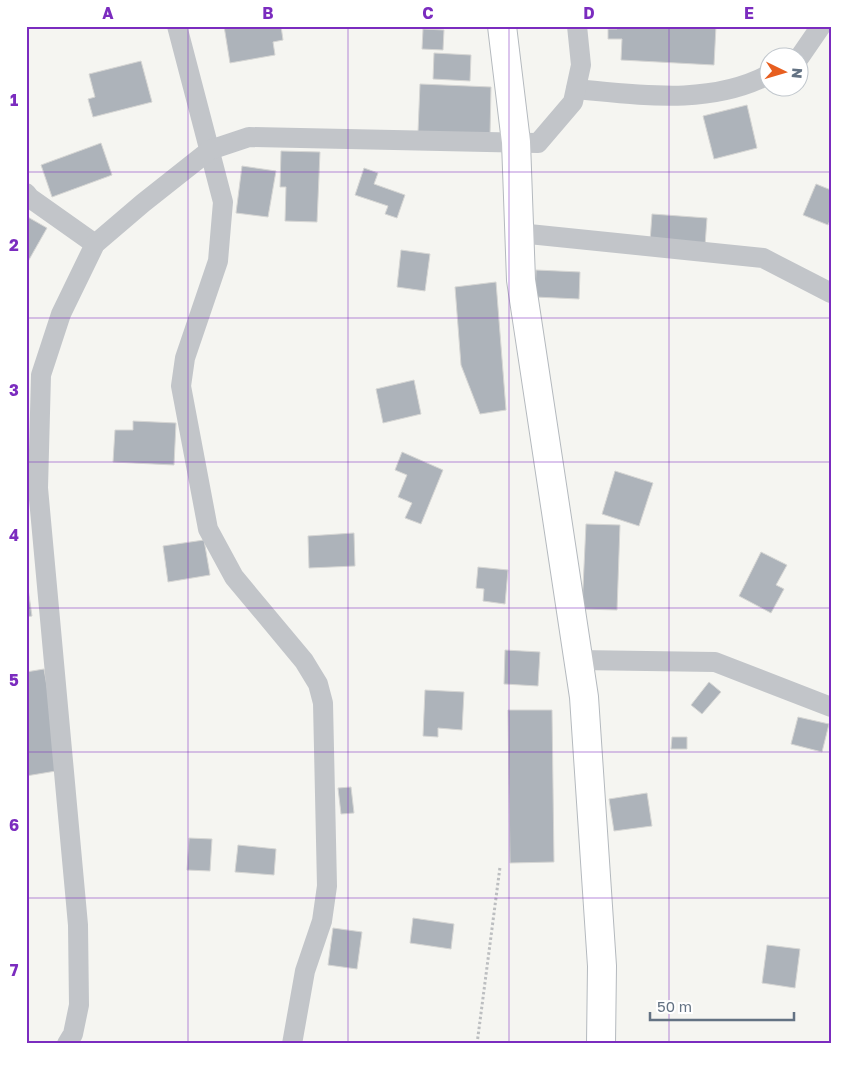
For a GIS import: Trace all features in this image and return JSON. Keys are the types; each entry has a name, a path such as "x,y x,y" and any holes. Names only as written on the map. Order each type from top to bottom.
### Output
{"street":[{"path":"177,26 223,202 218,261 185,358 181,386 208,529 234,577 304,660 318,684 323,703 327,886 322,921 305,970 292,1044"},
{"path":"502,26 516,142 521,280 584,697 602,966 601,1044"},
{"path":"67,1044 73,1034 80,1005 78,925 38,488 41,375 60,314 95,244 210,150 249,137 538,143 574,102 582,65 577,26"},
{"path":"807,48 821,26"},
{"path":"576,89 649,96 708,94 760,79"},
{"path":"26,193 30,198 95,244"},
{"path":"519,233 764,258 831,293"},
{"path":"578,660 715,662 831,707"}],"path":[{"path":"477,1044 500,867"}],"building":[{"path":"224,26 281,26 283,40 273,42 275,55 230,63"},
{"path":"617,26 716,26 714,65 621,60 622,39 608,39 608,29 617,29"},
{"path":"423,29 444,30 443,50 422,49"},
{"path":"434,53 471,55 470,81 433,79"},
{"path":"141,61 152,102 93,117 88,99 95,97 89,74"},
{"path":"420,84 491,87 490,135 418,132"},
{"path":"747,105 757,148 714,159 703,116"},
{"path":"101,143 112,175 52,197 41,165"},
{"path":"281,151 320,152 317,222 285,221 286,187 280,187"},
{"path":"242,166 276,171 268,217 236,213"},
{"path":"364,168 378,173 374,184 405,195 397,218 385,214 388,206 355,195"},
{"path":"816,184 831,190 831,218 828,225 803,215"},
{"path":"652,214 707,218 705,246 650,242"},
{"path":"26,216 47,228 26,265"},
{"path":"401,250 430,254 425,291 397,287"},
{"path":"536,270 580,272 579,299 535,297"},
{"path":"496,282 506,410 480,414 461,365 455,287"},
{"path":"414,380 421,414 383,423 376,389"},
{"path":"133,421 176,423 174,465 113,462 115,430 133,430"},
{"path":"402,452 443,470 421,524 405,518 412,503 398,497 407,475 395,470"},
{"path":"615,471 653,483 639,526 602,514"},
{"path":"586,524 620,525 617,610 582,609"},
{"path":"354,533 355,566 309,568 308,536"},
{"path":"204,540 210,575 168,582 163,546"},
{"path":"761,552 787,565 776,585 784,589 771,613 739,596"},
{"path":"478,567 508,570 505,604 483,601 484,589 476,588"},
{"path":"26,575 32,616 26,617"},
{"path":"505,650 540,652 538,686 504,684"},
{"path":"44,669 62,770 26,776 26,672"},
{"path":"709,682 721,692 702,714 691,705"},
{"path":"425,690 464,692 462,730 438,728 438,737 423,736"},
{"path":"508,710 552,710 554,862 510,863"},
{"path":"798,717 829,724 822,752 791,744"},
{"path":"672,737 687,737 687,749 671,749"},
{"path":"351,787 354,813 341,814 338,788"},
{"path":"647,793 652,826 614,831 609,799"},
{"path":"189,838 212,839 210,871 187,870"},
{"path":"238,845 276,849 274,875 235,872"},
{"path":"413,918 454,924 451,949 410,943"},
{"path":"333,928 362,932 357,969 328,965"},
{"path":"767,945 800,949 795,988 762,983"}]}
